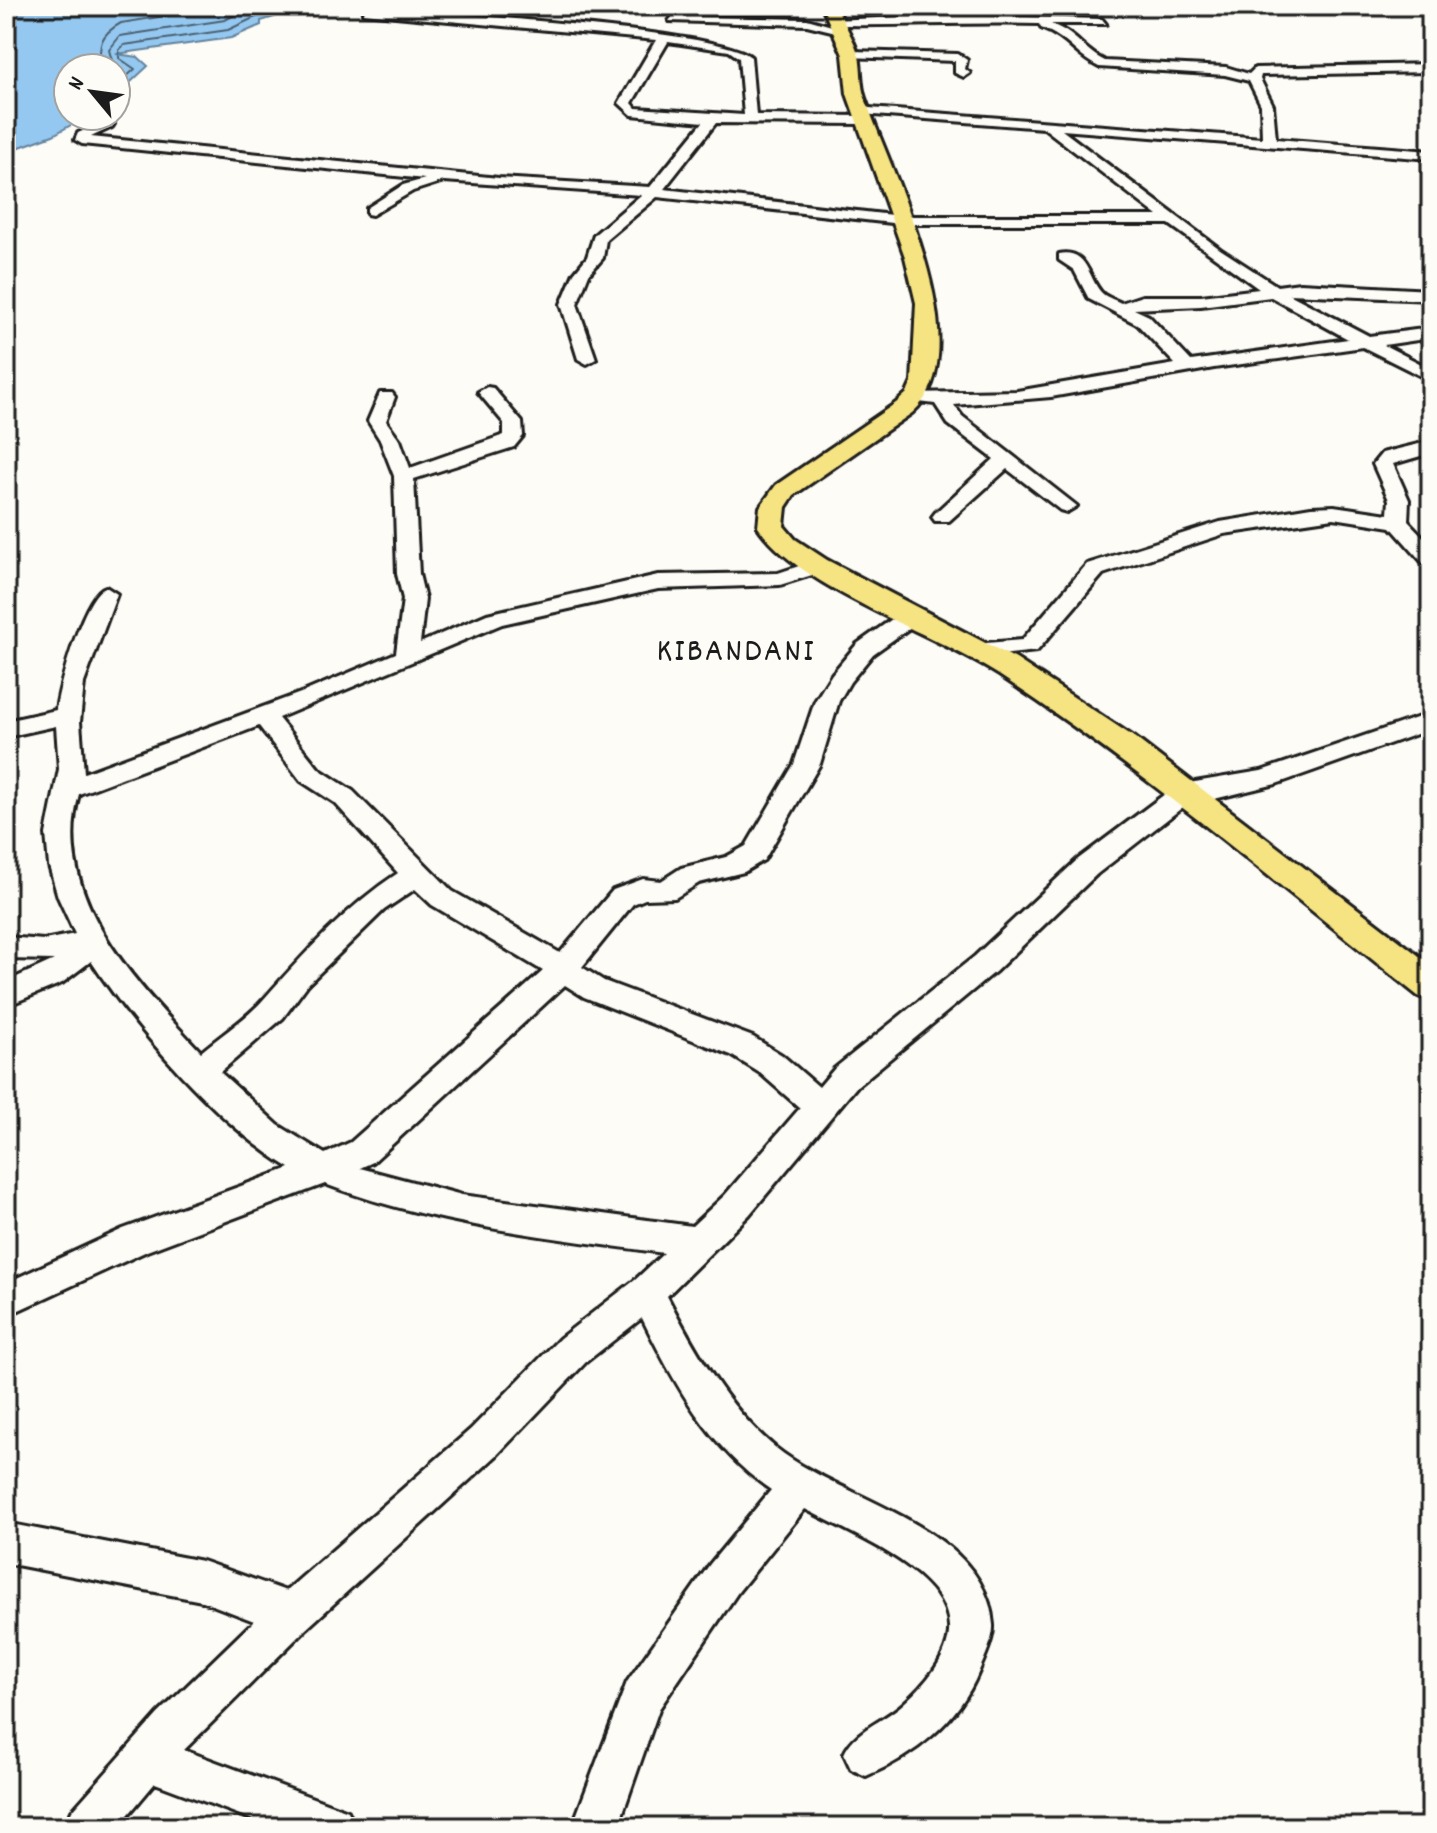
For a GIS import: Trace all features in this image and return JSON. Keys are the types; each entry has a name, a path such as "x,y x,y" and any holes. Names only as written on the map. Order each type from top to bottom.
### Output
{"main road":[{"path":"835,19 851,55 852,84 927,303 924,382 929,398 785,490 773,507 771,527 785,545 817,566 974,651 1078,714 1186,791 1314,897 1431,986"}],"street":[{"path":"989,20 997,10 1016,6 1026,13 1051,21"},
{"path":"367,11 660,37 730,49 745,57 743,71 751,93 750,119"},
{"path":"673,19 1102,22"},
{"path":"1051,21 1045,26 1069,35 1081,51 1103,64 1226,71 1254,79"},
{"path":"660,37 663,41 627,94 626,106 641,113 712,119 862,115 1269,141 1431,155"},
{"path":"851,55 958,58 961,60 959,70 964,73"},
{"path":"1269,141 1267,105 1254,79 1255,72 1431,68"},
{"path":"587,359 571,315 571,297 582,273 595,258 602,234 625,219 654,192 712,119"},
{"path":"1049,126 1272,290 1431,376"},
{"path":"91,132 82,140 104,145 449,177 654,192 772,208 901,220 1173,220"},
{"path":"372,211 408,188 449,177"},
{"path":"1065,257 1081,267 1091,292 1153,328 1187,367"},
{"path":"1121,308 1142,301 1201,301 1272,290 1319,288 1431,295"},
{"path":"929,398 1067,391 1187,367 1431,333"},
{"path":"404,476 507,443 514,436 513,422 487,392"},
{"path":"386,397 377,421 390,440 404,476 408,574 414,599 407,655"},
{"path":"929,398 1004,461 1067,506"},
{"path":"1398,522 1399,500 1383,464 1389,457 1431,447"},
{"path":"942,517 1004,461"},
{"path":"974,651 1029,646 1043,633 1077,586 1095,569 1220,528 1334,512 1398,522 1431,558"},
{"path":"68,789 263,715 495,619 633,586 681,580 780,579 817,566"},
{"path":"106,594 76,671 68,715 72,752 59,835 65,872 90,942 133,998 245,1116 288,1150 325,1170 434,1203 700,1242"},
{"path":"6,1300 135,1240 325,1170 362,1152 562,971 623,897 643,889 665,891 691,875 734,865 755,853 807,764 827,701 840,679 865,649 910,617"},
{"path":"6,729 68,715"},
{"path":"263,715 310,775 359,811 416,875 442,898 500,929 594,989 742,1046 771,1064 819,1106"},
{"path":"88,1827 190,1712 291,1614 484,1442 573,1350 647,1292 700,1242 768,1170 846,1077 985,964 1087,867 1186,791 1214,790 1267,778 1431,721"},
{"path":"200,1071 272,1010 298,976 374,903 416,875"},
{"path":"6,948 44,951 90,942"},
{"path":"6,994 67,965 90,942"},
{"path":"281,1184 292,1163 288,1150"},
{"path":"647,1292 681,1359 708,1401 765,1463 799,1486 860,1515 933,1559 952,1577 969,1602 974,1628 965,1656 952,1679 921,1721 901,1736 866,1754"},
{"path":"595,1827 642,1697 695,1616 799,1486"},
{"path":"6,1543 202,1581 291,1614"},
{"path":"149,1759 332,1827"}],"water":[{"path":"6,6 307,7 261,21 261,25 231,38 130,52 52,52 52,132 58,132 6,152"},
{"path":"132,56 138,57 148,66 132,81"}],"district":[{"name":"KIBANDANI","path":"736,653"}]}
